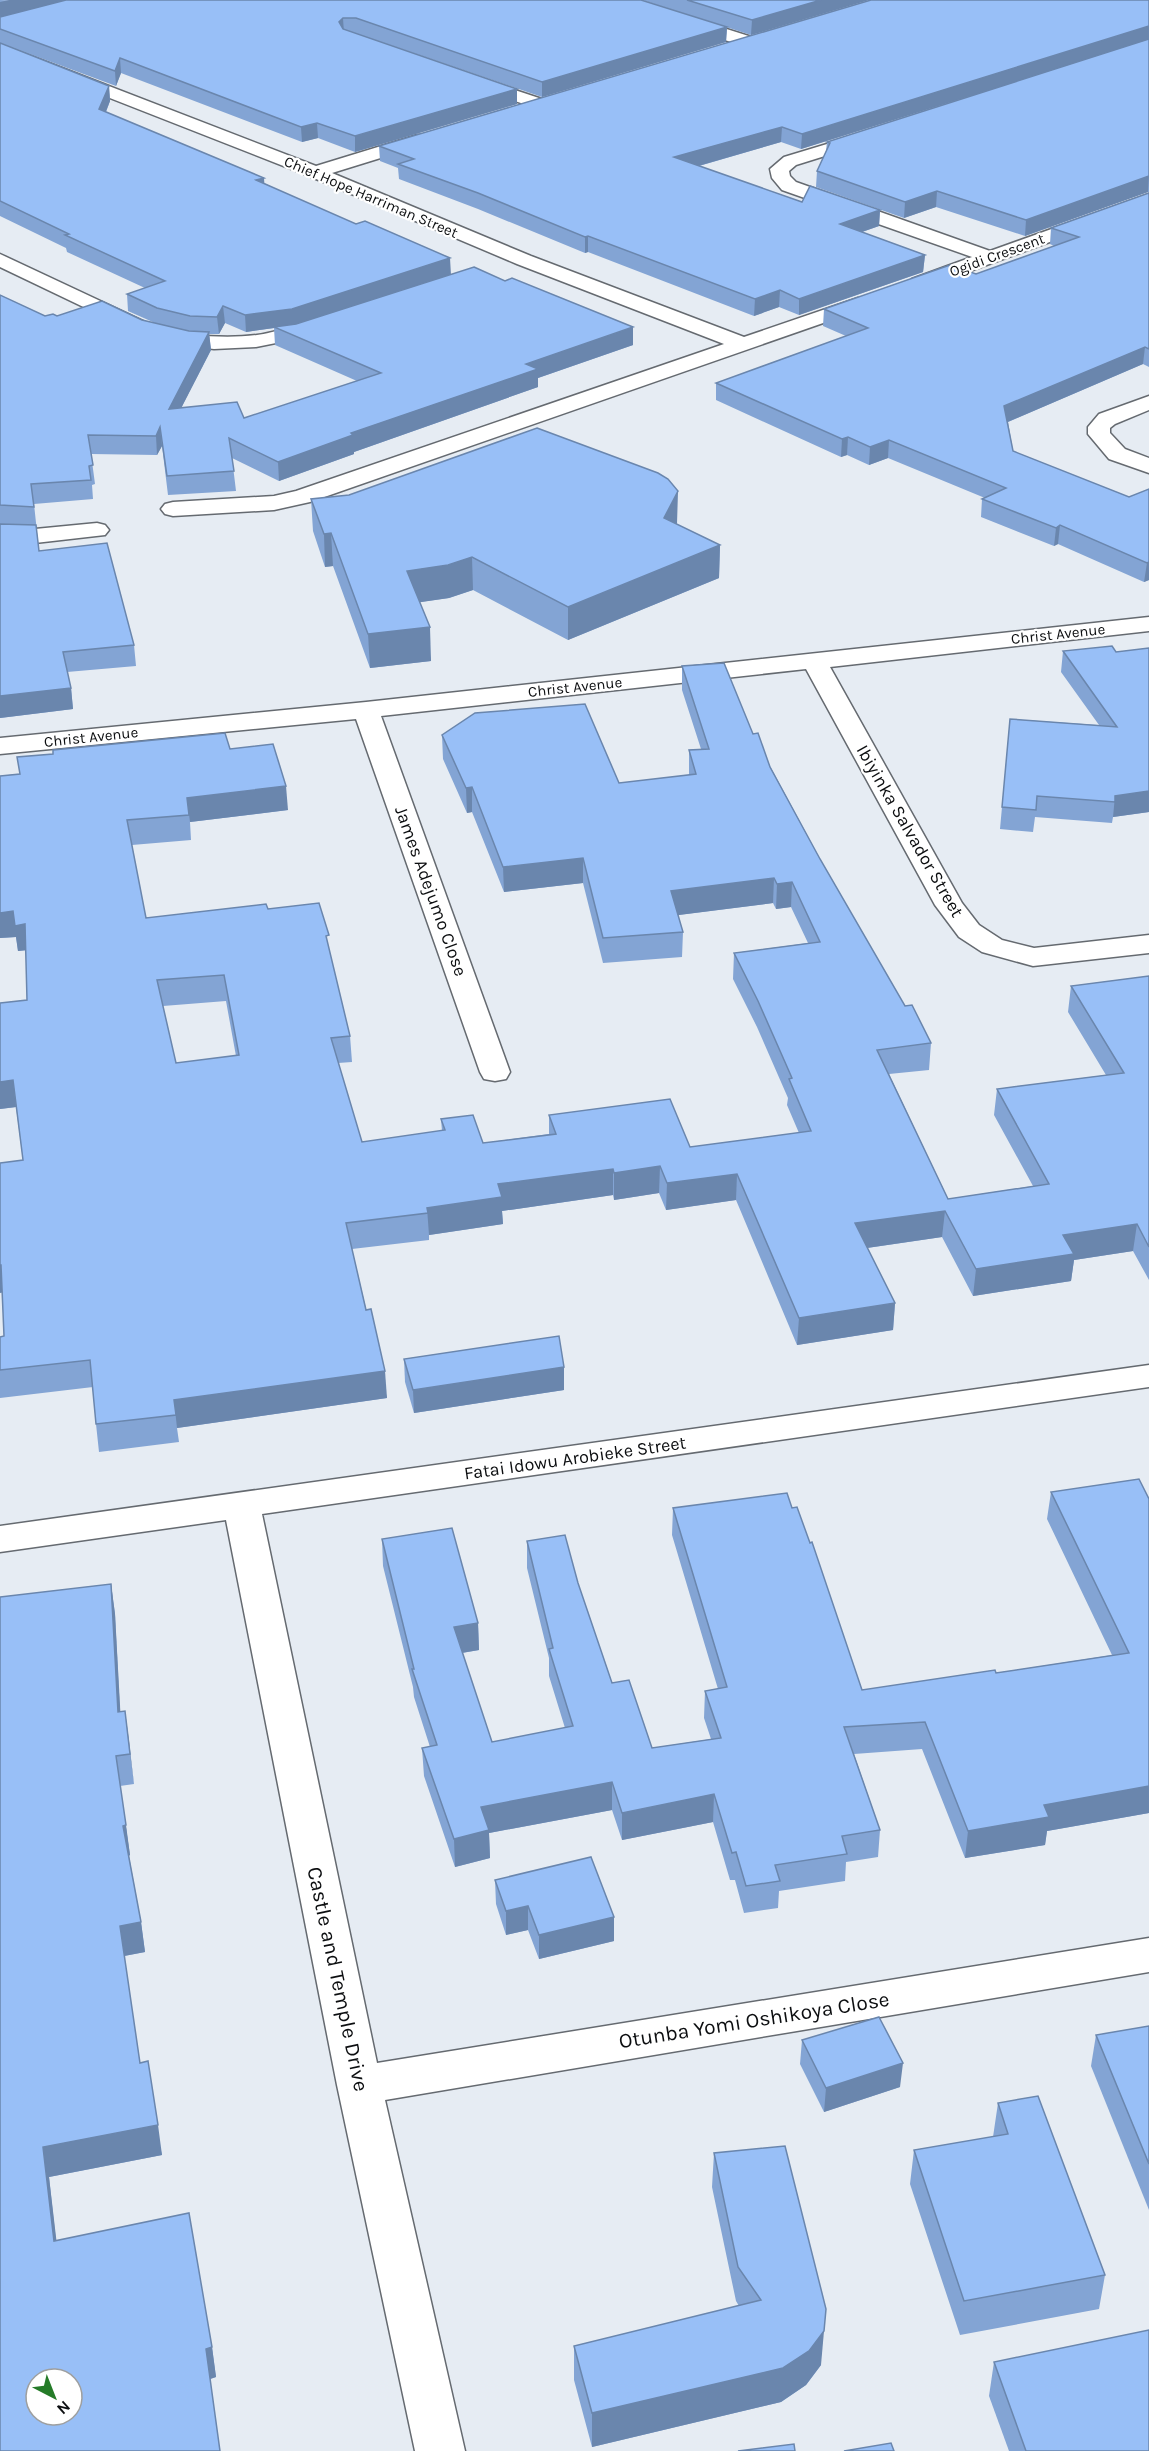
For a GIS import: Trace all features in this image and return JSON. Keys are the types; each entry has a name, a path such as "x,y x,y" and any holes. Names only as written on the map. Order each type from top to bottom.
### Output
{"street":[{"path":"619,0 754,40 716,52"},
{"name":"Chief Hope Harriman Street","path":"0,49 315,172 524,260 742,344"},
{"path":"465,78 545,102 517,111"},
{"path":"891,129 790,161 779,169 781,178 789,186 989,257"},
{"path":"315,172 438,135"},
{"name":"Ogidi Crescent","path":"900,290 1149,200"},
{"path":"0,260 152,332 191,342 260,341 296,334 341,320"},
{"path":"501,268 524,260"},
{"path":"173,509 274,503 302,497 878,298"},
{"path":"1149,402 1107,419 1099,427 1099,434 1117,454 1149,466"},
{"path":"0,534 35,536 97,530 94,530"},
{"name":"Christ Avenue","path":"0,746 366,710 1149,624"},
{"name":"Ibiyinka Salvador Street","path":"814,661 950,905 969,931 992,946 1033,957 1149,944"},
{"name":"James Adejumo Close","path":"366,710 495,1072"},
{"name":"Fatai Idowu Arobieke Street","path":"0,1539 1149,1376"},
{"name":"Castle and Temple Drive","path":"242,1505 359,2085 440,2451"},
{"name":"Otunba Yomi Oshikoya Close","path":"359,2085 1149,1955"}],"building":[{"path":"66,0 641,0 727,27 542,82 356,18 343,18 339,22 343,29 517,89 355,136 317,123 301,127 120,58 115,71 0,29 0,17"},
{"path":"687,0 821,0 752,20"},
{"path":"871,0 1149,0 1149,26 802,134 782,127 674,157 802,202 810,186 880,210 840,224 925,255 799,299 780,290 755,299 588,236 585,237 478,193 398,164 414,159 379,146"},
{"path":"1149,39 1149,176 1026,220 937,191 905,202 817,171 830,143 827,142"},
{"path":"0,43 109,86 99,109 264,178 256,180 356,224 365,221 450,258 292,309 245,315 223,306 217,317 190,316 157,308 127,294 165,281 65,235 69,234 0,201"},
{"path":"1149,193 1149,349 1145,347 1004,406 1013,451 1129,497 1149,489 1149,562 1147,563 1060,525 1056,528 982,499 1006,488 889,440 870,447 848,437 842,439 716,383 868,328 824,309 950,265 976,274 1079,237 1051,228"},
{"path":"474,267 505,281 512,278 633,327 526,364 538,369 351,433 353,435 278,462 229,438 234,471 167,476 160,427 156,436 88,435 93,465 89,466 91,480 31,484 34,507 0,505 0,295 45,316 53,314 57,316 102,301 142,320 189,331 209,332 169,409 237,402 244,418 381,373 274,327 296,324"},
{"path":"537,428 658,473 668,479 678,491 664,518 720,545 568,607 472,557 448,565 407,571 430,627 368,634 331,533 324,534 311,499 349,495"},
{"path":"0,524 36,525 39,551 107,543 134,645 63,652 71,688 0,696"},
{"path":"1112,646 1116,652 1149,648 1149,791 1115,796 1115,802 1037,796 1036,810 1002,807 1010,719 1117,727 1063,651"},
{"path":"724,663 753,734 758,733 770,767 820,859 905,1006 912,1005 931,1043 877,1050 948,1199 1049,1184 997,1089 1124,1073 1071,986 1149,976 1149,1247 1137,1224 1063,1235 1074,1254 976,1269 945,1211 855,1223 895,1303 799,1318 737,1174 667,1183 660,1166 614,1173 613,1169 498,1184 502,1197 427,1208 428,1213 346,1223 366,1310 371,1309 385,1371 174,1400 176,1415 96,1424 90,1360 0,1370 0,1337 4,1336 0,1265 0,1163 23,1160 13,1080 0,1082 0,1003 27,1000 25,924 15,926 13,911 0,913 0,776 20,774 17,757 53,754 53,750 225,733 230,749 273,744 286,786 187,798 189,815 127,820 146,918 266,904 268,909 319,903 329,935 326,936 350,1036 331,1038 362,1142 445,1130 441,1119 473,1115 483,1143 556,1134 549,1115 670,1099 690,1147 811,1131 789,1079 792,1078 734,953 820,942 792,882 777,884 774,878 671,891 683,932 603,938 583,858 503,867 472,787 466,788 442,735 475,713 585,704 619,783 696,774 689,750 709,749 682,666","holes":["224,975 239,1055 176,1063 157,980"]},
{"path":"559,1336 564,1367 413,1390 404,1359"},
{"path":"1139,1479 1149,1499 1149,1786 1044,1805 1049,1817 968,1831 925,1722 844,1727 880,1830 842,1836 847,1854 775,1865 780,1881 746,1886 736,1852 732,1853 714,1794 622,1813 612,1782 481,1807 489,1830 454,1839 422,1748 437,1745 412,1669 414,1669 382,1539 452,1528 478,1623 454,1627 492,1742 573,1726 549,1649 553,1648 527,1541 565,1535 578,1583 612,1683 629,1680 652,1748 721,1738 705,1691 727,1687 673,1508 787,1493 792,1508 797,1507 810,1543 812,1542 862,1690 1129,1653 1051,1492"},
{"path":"111,1584 118,1712 125,1711 130,1754 116,1756 126,1825 123,1826 141,1922 120,1926 140,2063 148,2061 158,2125 43,2147 54,2241 189,2213 212,2347 206,2349 220,2451 0,2451 0,1597"},
{"path":"591,1857 614,1917 539,1935 528,1906 506,1911 495,1880"},
{"path":"879,2017 903,2063 826,2088 802,2040"},
{"path":"1149,2026 1149,2164 1096,2035"},
{"path":"1038,2096 1105,2275 964,2301 914,2150 1008,2134 998,2103"},
{"path":"785,2146 826,2309 824,2331 809,2351 783,2368 592,2413 574,2346 761,2300 738,2267 714,2153"},
{"path":"1149,2330 1149,2451 1026,2451 994,2362"},
{"path":"891,2443 894,2451 844,2451"},
{"path":"794,2444 795,2451 738,2451"}]}
